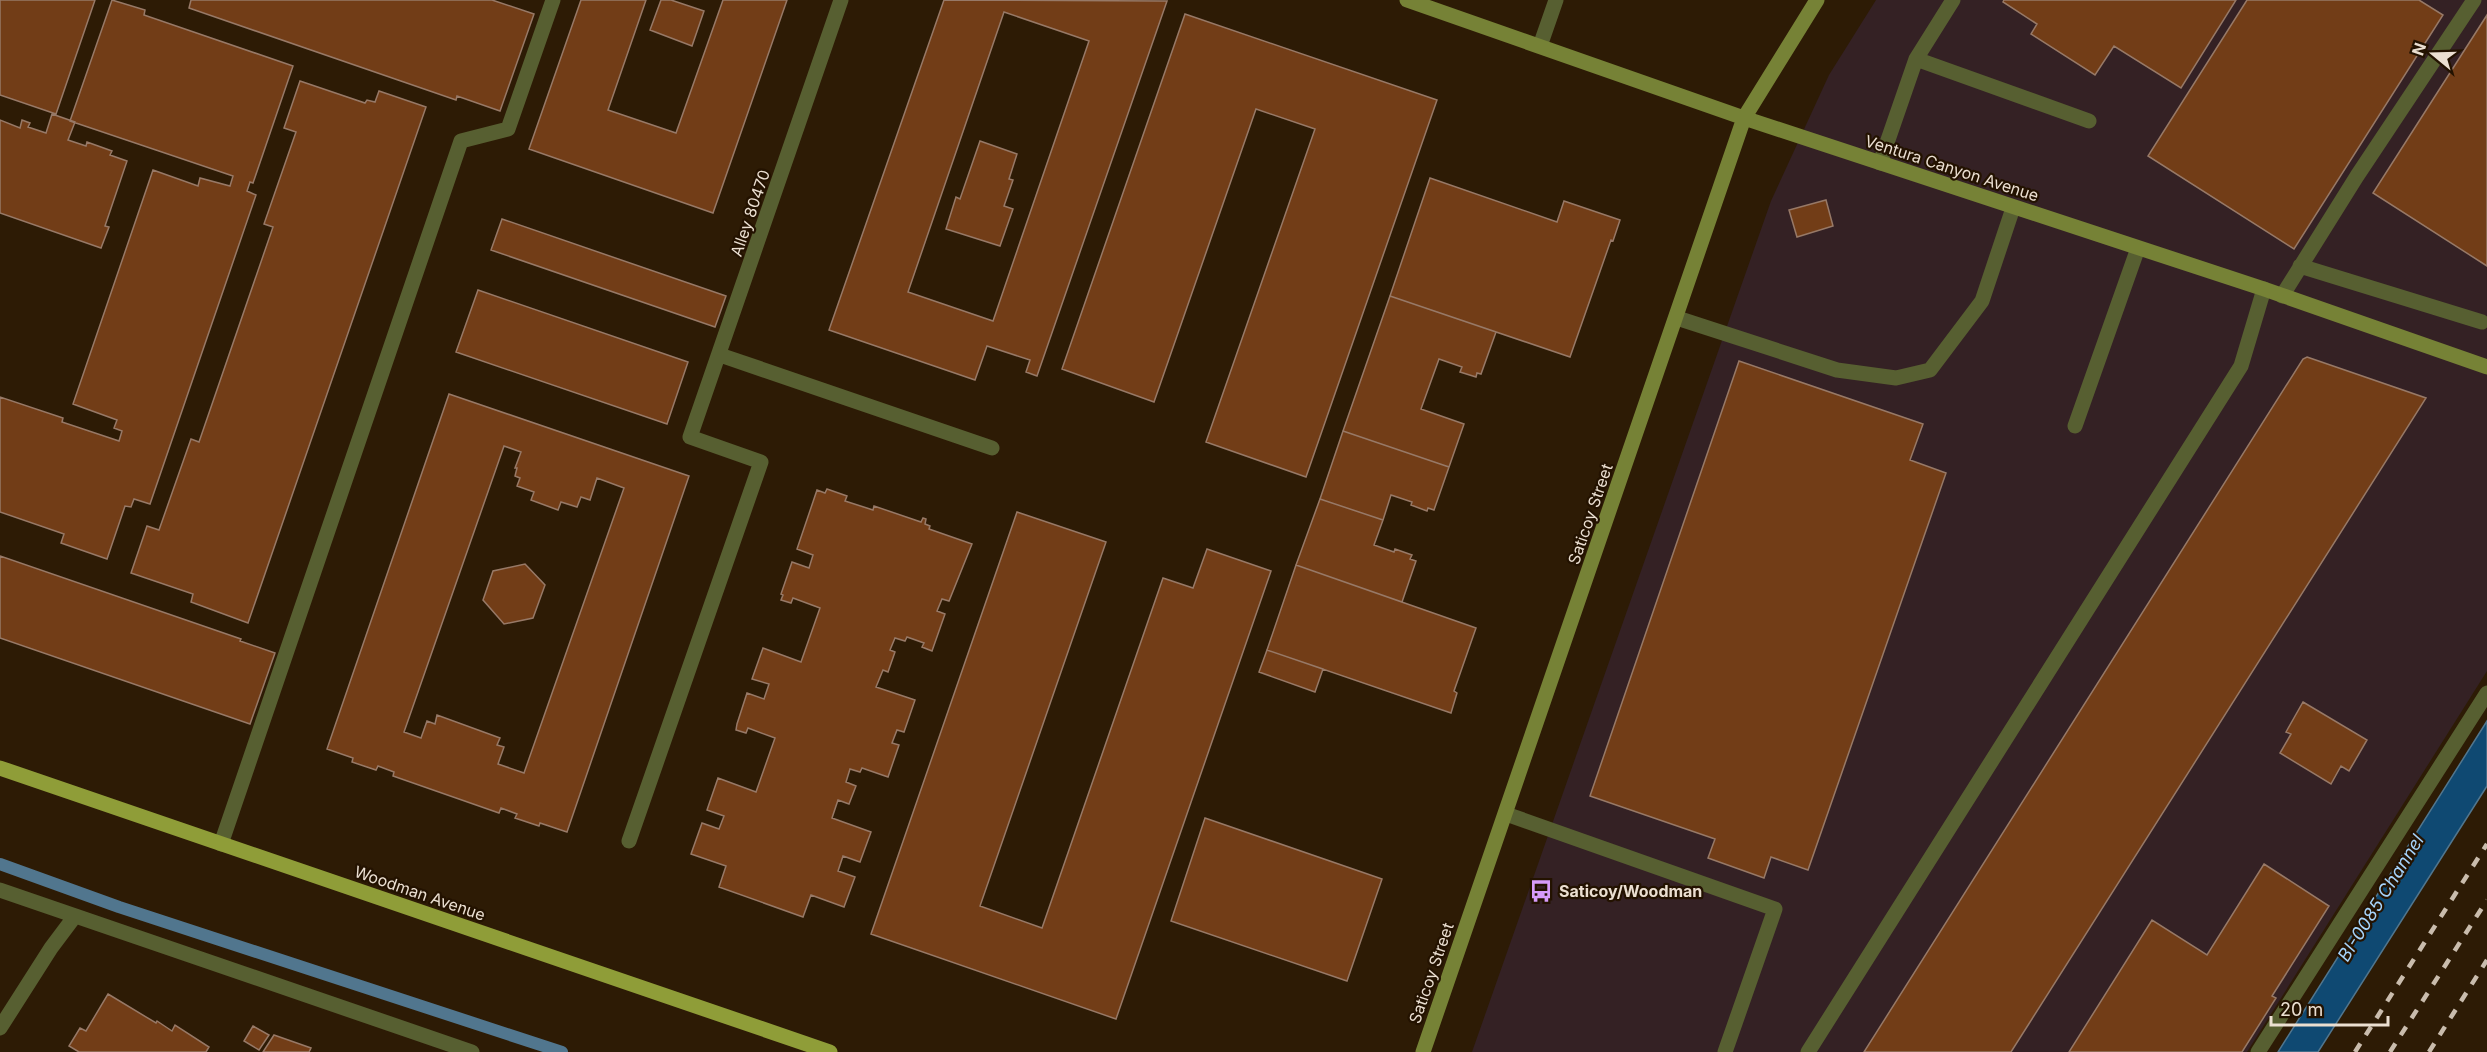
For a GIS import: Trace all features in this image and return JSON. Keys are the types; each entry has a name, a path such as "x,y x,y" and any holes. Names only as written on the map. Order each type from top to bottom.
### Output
{"main road":[{"name":"Woodman Avenue","path":"0,768 830,1052"}],"street":[{"path":"221,844 461,141 508,129 553,0"},
{"name":"Alley 80470","path":"629,841 761,462 690,436 720,355 841,0"},
{"name":"Ventura Canyon Avenue","path":"1407,0 1744,118 2264,289 2487,367"},
{"path":"1540,46 1556,0"},
{"name":"Saticoy Street","path":"1423,1052 1744,118 1816,0"},
{"path":"1880,163 1916,59 1953,0"},
{"path":"2282,296 2474,0"},
{"path":"1916,59 2089,121"},
{"path":"1677,318 1837,370 1896,378 1930,370 1982,301 2013,208"},
{"path":"2074,426 2138,248"},
{"path":"2300,266 2482,322"},
{"path":"1808,1052 2241,366 2264,289"},
{"path":"720,355 992,448"},
{"path":"2258,1052 2487,693"},
{"path":"1506,814 1775,909 1725,1052"},
{"path":"0,890 472,1052"},
{"path":"0,1028 51,948 75,916"}],"shaded area":[{"path":"1876,0 2487,0 2487,671 2247,1052 1472,1052 1771,201 1829,75"}],"water":[{"name":"BI-0085 Channel","path":"2487,721 2487,786 2318,1052 2278,1052"}],"building":[{"path":"0,0 95,0 56,114 0,95"},
{"path":"112,0 145,10 144,15 293,66 253,183 250,182 247,191 256,195 150,504 134,499 131,507 125,506 107,559 61,543 64,534 0,512 0,397 63,418 62,422 119,441 122,431 114,428 117,420 73,404 153,170 198,186 200,178 230,186 233,176 70,121"},
{"path":"191,0 492,0 534,14 500,111 457,96 456,100 189,8"},
{"path":"581,0 646,0 608,110 676,133 723,0 787,0 713,213 529,149"},
{"path":"661,0 671,0 704,11 692,46 650,30"},
{"path":"944,0 1167,1 1037,376 1026,372 1030,360 987,346 975,380 829,330","holes":["1004,12 1089,41 993,321 908,292"]},
{"path":"2004,0 2236,0 2181,88 2114,46 2095,75 2031,34 2037,24 2003,2"},
{"path":"2247,0 2419,0 2443,15 2294,249 2148,156"},
{"path":"1185,14 1437,100 1306,477 1206,442 1315,129 1256,109 1154,402 1062,369"},
{"path":"2487,15 2487,266 2373,193"},
{"path":"300,81 365,103 367,100 375,102 379,91 426,107 248,623 191,602 193,594 131,573 147,526 159,530 191,439 199,442 273,227 264,224 296,132 284,128"},
{"path":"52,114 75,122 68,140 86,146 87,142 112,151 110,155 127,161 105,226 109,227 101,248 0,213 0,120 20,128 22,120 30,123 28,127 46,133"},
{"path":"980,141 1017,154 1009,179 1013,180 1004,206 1013,209 1000,246 946,229 956,197 960,199"},
{"path":"1430,178 1557,222 1564,201 1620,220 1570,357 1390,296"},
{"path":"1826,200 1833,226 1797,237 1789,210"},
{"path":"502,219 726,296 715,327 491,250"},
{"path":"478,290 688,362 667,424 456,352"},
{"path":"1390,296 1496,332 1481,374 1477,373 1476,377 1460,372 1462,367 1439,359 1421,409 1464,424 1449,467 1343,431"},
{"path":"2307,357 2426,398 2011,1052 1864,1052 2303,359"},
{"path":"1739,361 1923,424 1910,460 1946,473 1808,870 1771,857 1764,878 1708,858 1715,839 1590,796"},
{"path":"449,394 689,476 567,832 515,818 517,814 501,808 499,813 393,776 394,772 378,766 376,770 352,762 353,758 327,749","holes":["504,446 521,452 515,468 517,468 515,476 520,478 517,486 534,492 531,500 558,510 561,502 577,507 581,497 590,500 597,478 624,488 524,773 498,764 504,747 497,745 500,738 437,715 435,724 427,721 421,738 404,732"]},
{"path":"1343,431 1449,467 1434,510 1428,508 1427,511 1411,505 1412,502 1391,495 1383,520 1320,499"},
{"path":"827,489 847,496 845,501 873,510 874,506 921,522 923,518 926,519 925,524 930,526 929,529 972,544 949,601 942,599 937,611 945,614 932,651 922,647 924,643 907,637 905,641 895,638 890,650 895,652 888,672 883,670 876,687 915,700 904,732 897,730 892,743 899,745 888,777 862,768 860,772 850,769 846,782 856,786 849,804 838,800 832,818 871,832 860,862 843,856 838,871 855,877 844,907 811,895 803,917 719,887 726,866 691,854 702,823 719,829 724,816 707,810 718,778 756,792 775,738 748,728 746,733 736,730 737,724 747,693 764,699 769,684 752,679 763,648 801,662 820,608 793,598 791,603 781,600 783,595 781,594 792,562 809,568 813,555 797,549 817,490 825,493"},
{"path":"1320,499 1383,520 1374,545 1412,555 1410,559 1416,561 1402,602 1296,565"},
{"path":"1017,512 1106,542 980,906 1042,928 1163,578 1193,588 1207,549 1271,571 1116,1019 871,934"},
{"path":"0,556 241,639 240,641 275,653 250,724 0,638"},
{"path":"525,564 545,585 533,618 504,624 483,600 493,571"},
{"path":"1296,565 1476,628 1454,691 1457,693 1451,713 1267,650"},
{"path":"1267,650 1323,669 1315,692 1259,672"},
{"path":"2303,702 2367,740 2349,771 2341,766 2331,784 2280,753 2291,734 2286,732"},
{"path":"1205,818 1382,879 1347,981 1171,921"},
{"path":"2264,864 2329,906 2272,996 2276,998 2242,1052 2069,1052 2152,920 2207,955"},
{"path":"108,994 172,1031 175,1025 209,1047 206,1052 79,1052 69,1046 80,1028 86,1031"},
{"path":"253,1026 269,1035 259,1050 244,1041"},
{"path":"274,1035 311,1048 309,1052 263,1052"}],"waterway":[{"path":"0,864 119,907 562,1052"}],"railway":[{"path":"2355,1052 2487,844"},
{"path":"2390,1052 2487,900"},
{"path":"2429,1052 2487,960"}],"place":[{"name":"Saticoy/Woodman","path":"1541,891"}]}
